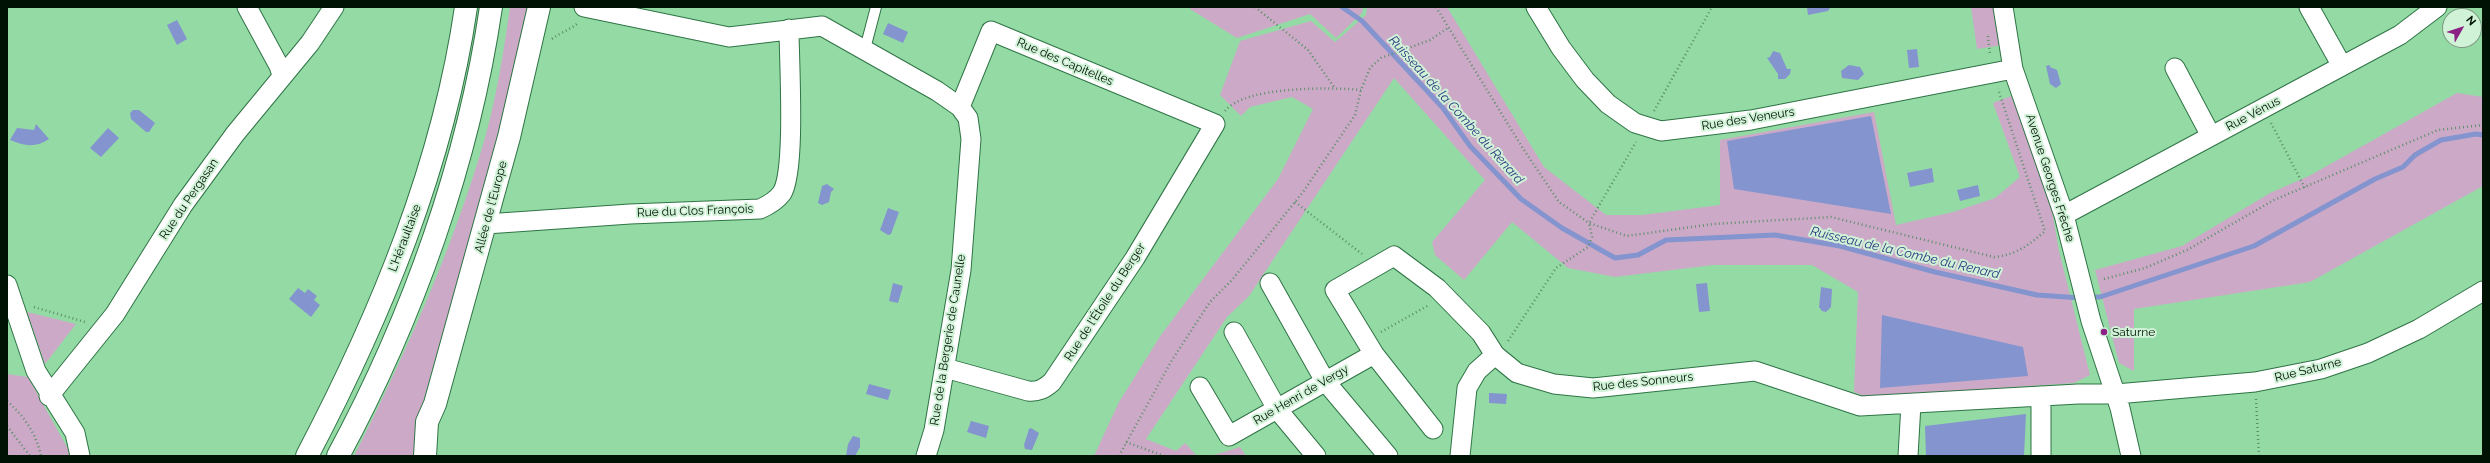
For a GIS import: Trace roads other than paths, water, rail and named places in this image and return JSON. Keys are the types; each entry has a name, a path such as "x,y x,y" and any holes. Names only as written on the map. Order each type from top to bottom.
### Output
{"main road":[{"name":"L'Héraultaise","path":"307,456 371,324 431,168 455,70 466,7"},
{"path":"338,456 393,342 422,271 454,178 491,7"},
{"name":"Allée de l'Europe","path":"425,456 427,422 435,404 510,137 539,7"},
{"name":"Allée de l'Europe","path":"435,404 437,456"}],"street":[{"path":"247,7 279,66 282,75"},
{"name":"Rue du Pergasan","path":"49,396 115,314 183,205 235,134 282,75 310,43 334,7"},
{"path":"584,7 729,37 822,26 937,91 960,107"},
{"name":"Rue des Veneurs","path":"1536,7 1561,48 1585,80 1608,104 1635,122 1661,131 1751,120 2013,69"},
{"name":"Avenue Georges Frêche","path":"2003,7 2013,69 2064,215 2091,321 2116,394 2131,456"},
{"path":"2309,7 2342,66"},
{"name":"Rue Vénus","path":"2064,215 2400,35 2437,7"},
{"name":"Rue du Clos François","path":"486,224 630,214 760,209 770,205 782,192 788,164 790,112 789,30"},
{"name":"Rue des Capitelles","path":"960,107 991,31 1215,124"},
{"path":"2175,68 2211,136"},
{"name":"Rue de la Bergerie de Caunelle","path":"926,456 934,430 961,270 971,139 968,118 960,107"},
{"name":"Rue de l'Étoile du Berger","path":"945,368 1028,391 1037,392 1046,388 1135,258 1215,124"},
{"name":"Rue des Sonneurs","path":"1369,348 1335,290 1394,256 1445,296 1481,333 1495,355 1517,373 1554,384 1593,388 1755,371 1860,406"},
{"path":"1270,283 1325,381 1388,456"},
{"name":"Rue Saturne","path":"1860,406 2041,396 2116,394 2255,382 2320,368 2368,353 2419,328 2483,291"},
{"path":"9,292 36,371 49,396 75,433 80,456"},
{"path":"1234,332 1277,409 1316,456"},
{"path":"1369,348 1433,429"},
{"name":"Rue Henri de Vergy","path":"1200,387 1229,436 1325,381 1369,348"},
{"path":"1460,456 1467,388 1477,371 1495,355"},
{"path":"2041,396 2041,456"},
{"path":"1908,456 1911,404"}],"lane":[{"path":"865,49 876,7"}],"water":[{"path":"1807,7 1830,8 1828,11 1808,15"},
{"path":"177,20 187,39 177,45 167,25"},
{"path":"888,23 908,32 903,43 883,34"},
{"path":"1917,49 1919,67 1909,68 1907,50"},
{"path":"1773,51 1780,53 1787,69 1791,69 1790,74 1785,79 1778,79 1778,74 1767,58 1770,57"},
{"path":"1849,65 1860,67 1864,74 1858,80 1842,78 1841,71"},
{"path":"2050,65 2050,67 2057,70 2061,84 2056,88 2050,84 2046,66"},
{"path":"133,110 139,110 155,123 149,132 146,132 131,119 130,113"},
{"path":"1871,116 1891,214 1734,189 1727,141"},
{"path":"36,124 49,139 35,145 20,144 10,140 17,128 34,130"},
{"path":"108,128 119,138 101,157 90,148"},
{"path":"1932,168 1934,182 1910,187 1907,173"},
{"path":"827,184 834,189 831,192 829,202 822,205 818,203 822,186"},
{"path":"1978,185 1980,196 1960,201 1957,190"},
{"path":"888,208 899,212 891,234 888,235 880,230"},
{"path":"893,283 903,286 898,303 889,301"},
{"path":"1707,283 1710,311 1699,312 1696,284"},
{"path":"1821,287 1832,289 1831,307 1826,312 1822,311 1819,307"},
{"path":"298,288 305,293 308,289 317,296 314,300 320,305 311,317 289,299"},
{"path":"1882,315 2023,347 2028,376 1880,388"},
{"path":"869,384 891,390 888,400 866,394"},
{"path":"1489,393 1507,394 1506,404 1489,403"},
{"path":"2026,414 2024,456 1926,456 1925,426"},
{"path":"971,421 989,426 986,438 967,432"},
{"path":"1031,428 1039,433 1032,450 1025,449 1024,445 1029,429"},
{"path":"853,436 860,438 860,447 855,456 846,456 848,444"}],"waterway":[{"name":"Ruisseau de la Combe du Renard","path":"1342,7 1362,21 1443,108 1470,146 1521,199 1562,228 1615,258 1638,255 1666,240 1775,235 1840,246 1935,272 2037,295 2081,298"},
{"name":"Ruisseau de la Combe du Renard","path":"2089,297 2100,297 2254,246 2375,179 2403,167 2415,155 2441,140 2476,134 2483,135"}],"place":[{"name":"Saturne","path":"2104,332"}]}
